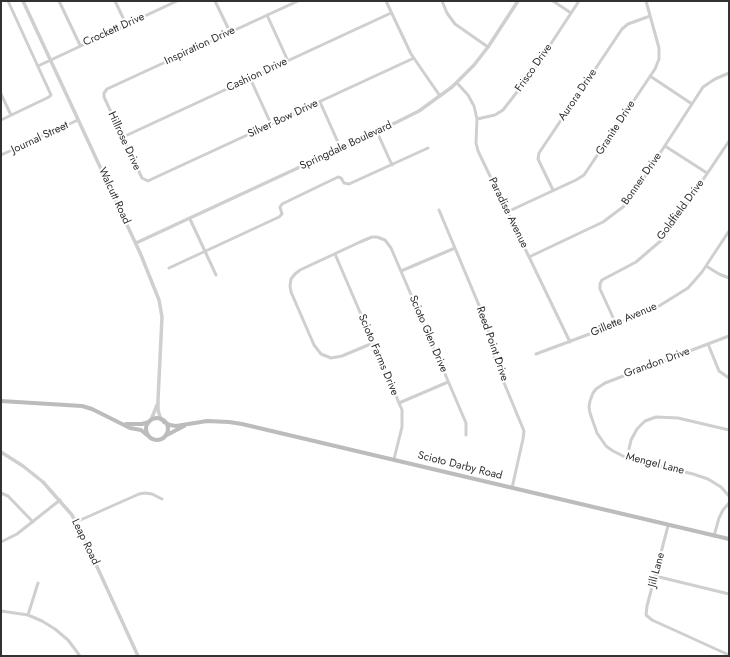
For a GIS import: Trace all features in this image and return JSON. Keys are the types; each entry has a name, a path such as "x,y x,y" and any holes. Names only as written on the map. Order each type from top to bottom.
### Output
{"main road":[{"path":"1,401 82,406 99,412 130,428 141,430 156,440 159,440 165,436 167,429 163,421 158,419 142,424 123,424"},
{"path":"147,435 146,428 150,421"},
{"name":"Scioto Darby Road","path":"163,421 170,425 186,425 207,421 229,422 394,459 668,526 729,539"},
{"name":"Scioto Darby Road","path":"165,436 186,425"}],"street":[{"path":"1,120 42,101 51,95 8,1"},
{"name":"Walcutt Road","path":"23,1 136,243 159,300 161,309 158,410 163,421"},
{"path":"59,1 80,46"},
{"path":"115,1 126,24"},
{"name":"Crockett Drive","path":"38,66 177,1"},
{"path":"215,1 230,32"},
{"name":"Inspiration Drive","path":"104,93 112,86 298,1"},
{"path":"386,1 414,58 441,96"},
{"path":"442,1 447,13 455,24 488,47"},
{"name":"Springdale Boulevard","path":"136,243 377,132 418,111 441,96 457,83 474,65 488,47 518,1"},
{"path":"553,1 571,13"},
{"name":"Frisco Drive","path":"477,119 495,115 503,110 530,74 579,1"},
{"name":"Granite Drive","path":"508,212 584,175 650,76 659,59 659,48 646,1"},
{"name":"Cashion Drive","path":"123,137 392,13"},
{"path":"267,15 288,61"},
{"name":"Aurora Drive","path":"553,190 538,159 539,153 622,29 628,24 650,16"},
{"name":"Silver Bow Drive","path":"152,179 414,58"},
{"name":"Bonner Drive","path":"529,257 603,222 623,207 631,198 703,87 715,79 729,73"},
{"path":"650,76 692,104"},
{"path":"250,78 272,124"},
{"name":"Paradise Avenue","path":"457,83 468,95 474,106 477,119 476,143 478,151 570,342"},
{"name":"Hillrose Drive","path":"104,93 104,97 142,178 148,181 152,179"},
{"path":"1,94 11,115"},
{"path":"320,102 341,148"},
{"name":"Journal Street","path":"1,155 78,120"},
{"path":"377,132 392,165"},
{"name":"Goldfield Drive","path":"616,324 600,289 602,280 636,262 664,238 729,140"},
{"path":"665,146 707,173"},
{"path":"169,268 279,217 282,214 280,207 282,204 338,177 341,178 344,183 349,184 428,148"},
{"name":"Reed Point Drive","path":"439,210 486,322 495,361 524,431 512,488"},
{"path":"190,219 216,275"},
{"name":"Gillette Avenue","path":"536,354 651,311 688,288 706,266 729,231"},
{"name":"Scioto Glen Drive","path":"335,254 372,237 382,238 390,245 466,423 466,435"},
{"path":"401,271 455,248"},
{"path":"335,254 300,270 295,274 291,279 291,292 314,345 321,354 331,358 342,356 373,343"},
{"name":"Scioto Farms Drive","path":"335,254 399,403 402,414 402,427 394,459"},
{"path":"706,266 729,278"},
{"name":"Grandon Drive","path":"591,397 596,389 605,383 729,336"},
{"path":"708,344 719,371 729,378"},
{"path":"399,403 448,382"},
{"name":"Mengel Lane","path":"591,397 589,407 590,413 597,433 606,446 627,458 704,477 716,483 729,496"},
{"name":"Walcutt Road","path":"150,421 158,400"},
{"path":"627,458 631,440 637,429 645,422 656,417 678,418 729,430"},
{"name":"Leap Road","path":"1,452 34,474 43,482 60,500 76,522 136,656"},
{"path":"1,493 8,496 33,522"},
{"path":"76,522 139,494 152,494 162,499"},
{"path":"1,542 17,534 60,500"},
{"path":"714,536 719,518 729,503"},
{"name":"Jill Lane","path":"668,526 646,615 652,620 729,655"},
{"path":"655,576 729,594"},
{"path":"28,615 38,583"},
{"path":"1,611 28,615 42,621 55,629 68,640 80,656"}]}
